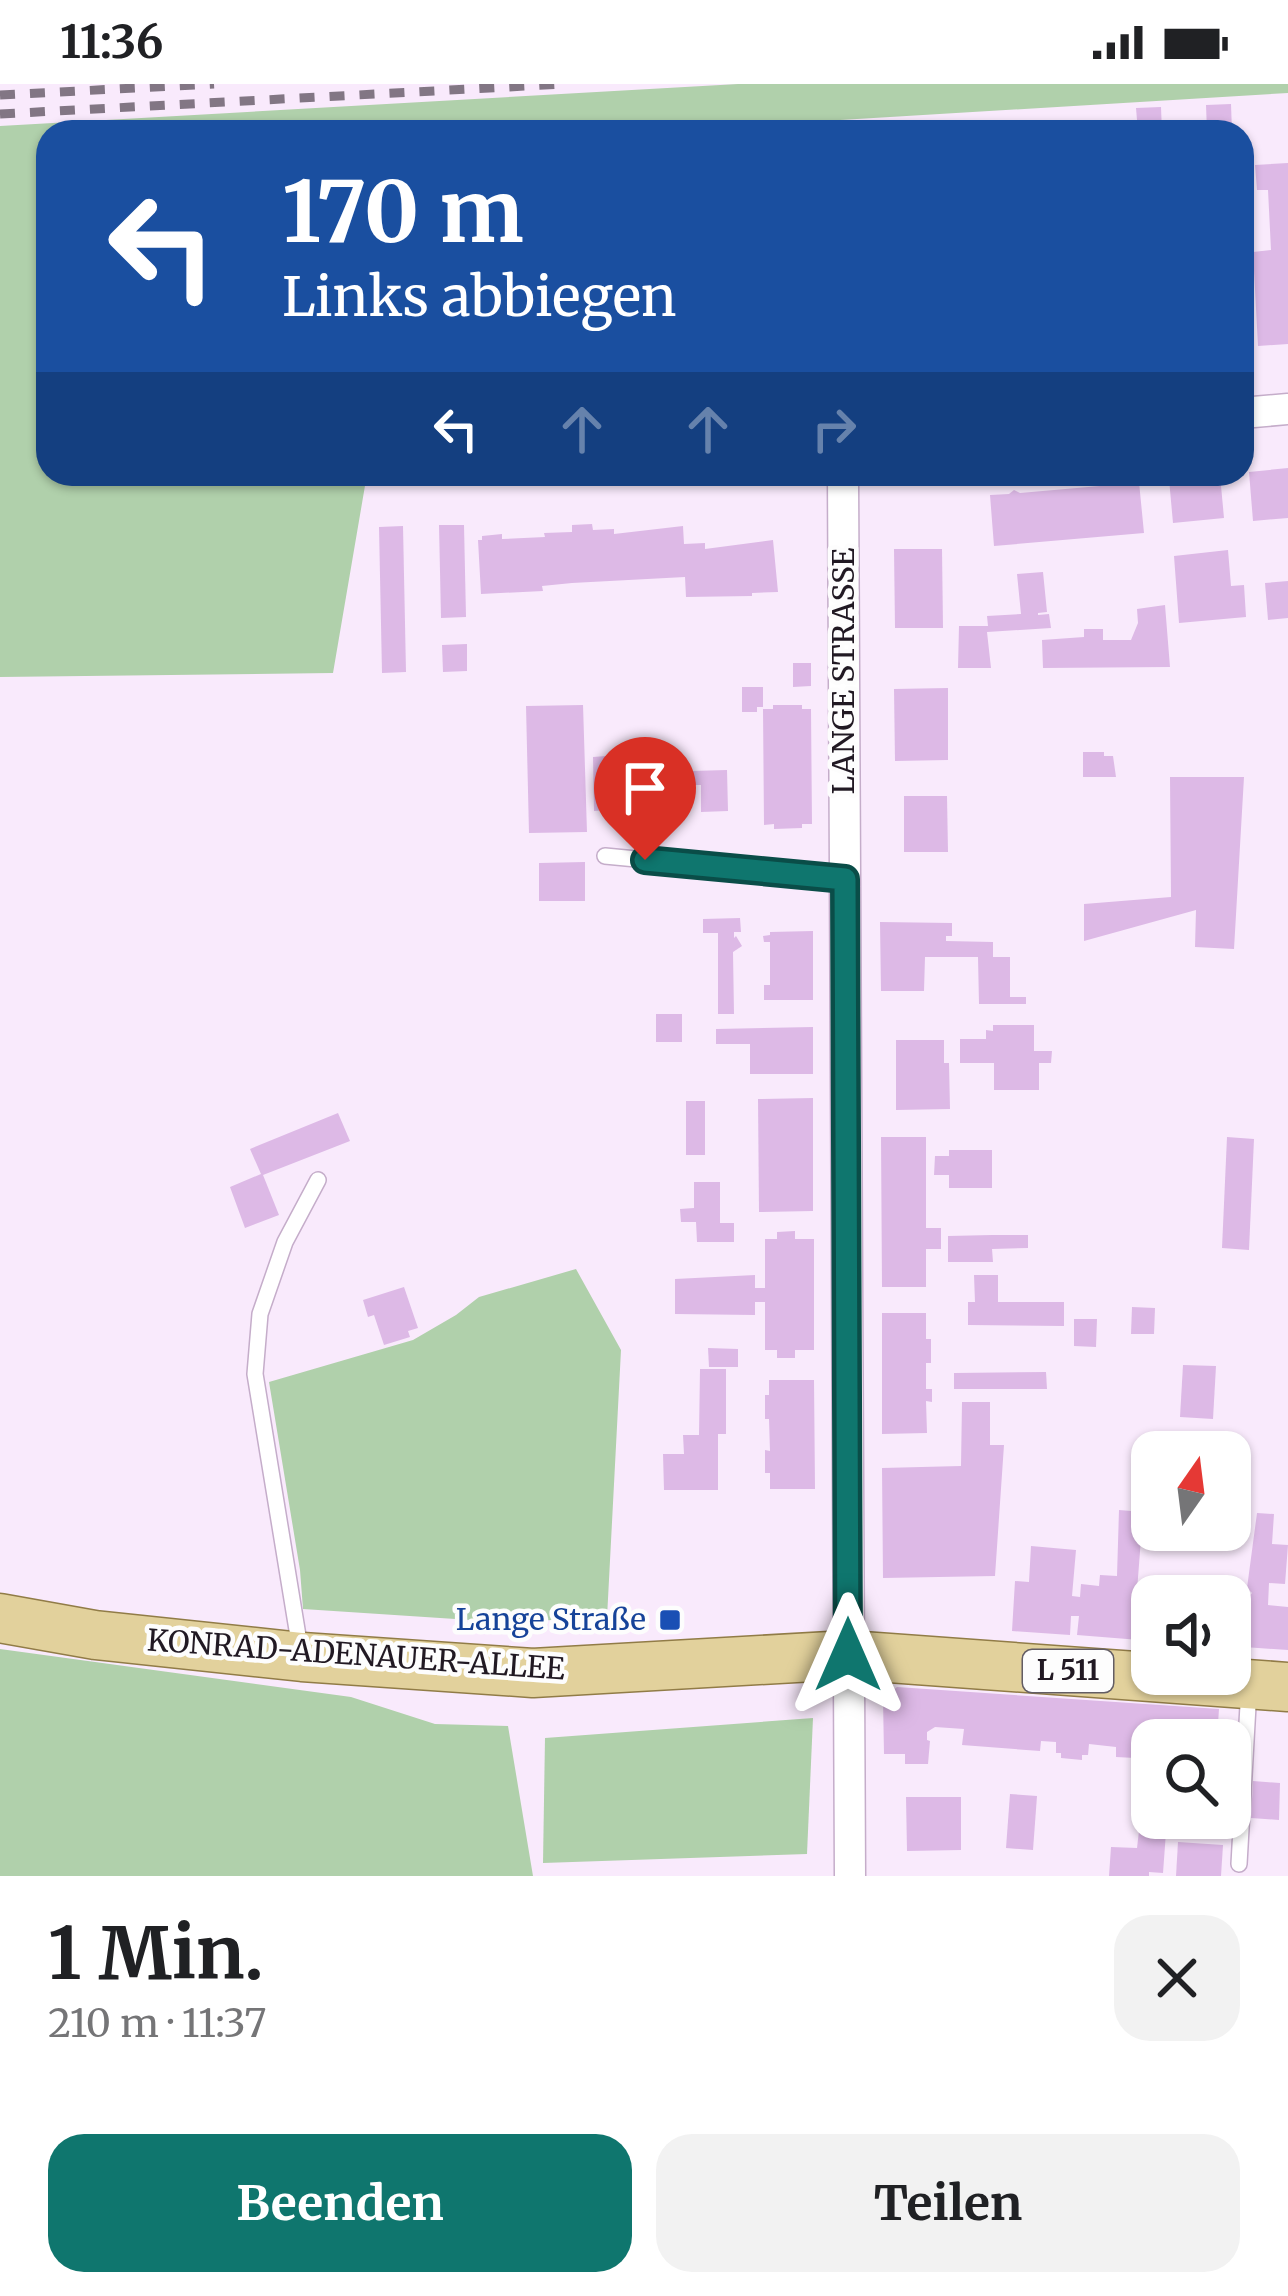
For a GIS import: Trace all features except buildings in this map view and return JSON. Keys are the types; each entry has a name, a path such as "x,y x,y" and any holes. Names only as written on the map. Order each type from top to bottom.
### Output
{"main road":[{"name":"KONRAD-ADENAUER-ALLEE","path":"0,1618 95,1635 302,1657 533,1673 848,1655 1269,1686"}],"street":[{"path":"1254,412 1288,409"},
{"name":"LANGE STRASSE","path":"843,486 850,1876"}],"lane":[{"path":"605,856 845,879"},
{"path":"302,1657 254,1374 260,1314 285,1242 318,1180"},
{"path":"1239,1864 1269,1686"}],"green space":[{"path":"738,84 1288,84 1288,93 841,120 105,120"},
{"path":"36,124 36,486 365,486 333,673 0,677 0,126"},
{"path":"576,1269 621,1350 607,1618 501,1622 303,1609 269,1382 413,1340 479,1297"},
{"path":"0,1649 351,1697 435,1724 508,1726 533,1876 0,1876"},
{"path":"813,1718 807,1854 543,1863 545,1738"}],"railway":[{"path":"0,95 214,84"},
{"path":"0,114 564,84"}],"place":[{"name":"Lange Straße","path":"670,1620"}],"route":[{"path":"645,860 845,879 848,1655"}]}
